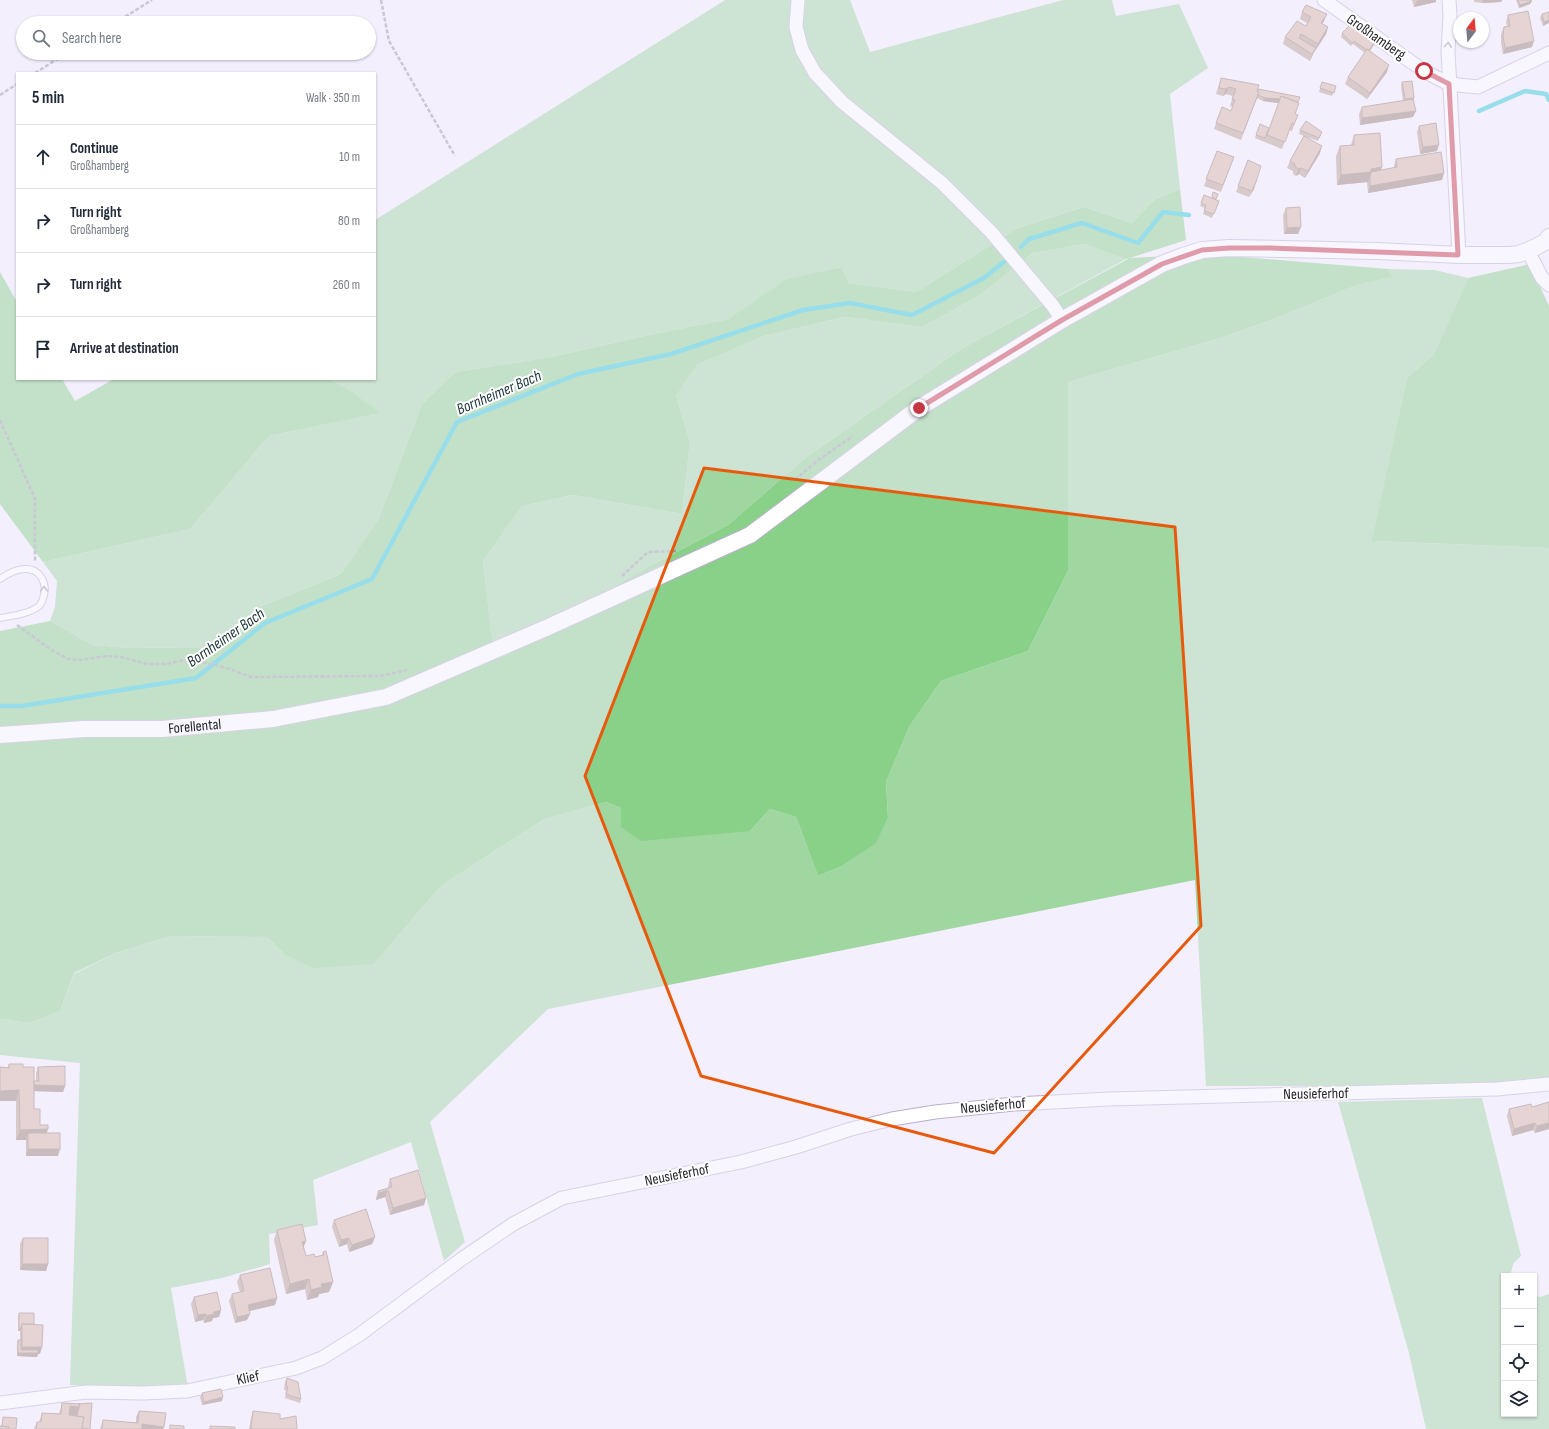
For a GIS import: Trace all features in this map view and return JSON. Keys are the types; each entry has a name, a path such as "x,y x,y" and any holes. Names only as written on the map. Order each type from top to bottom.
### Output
{"street":[{"path":"798,0 796,27 802,50 815,74 842,102 953,194 991,232 1053,306 1062,320"},
{"name":"Großhamberg","path":"1324,0 1424,71 1449,84 1478,87 1549,53"},
{"path":"1449,0 1449,84 1458,255"},
{"name":"Forellental","path":"0,735 84,729 162,729 273,719 386,697 546,628 750,536 919,408 1062,320 1162,264 1202,250 1269,248 1458,255 1509,255 1528,251 1545,242 1549,237"},
{"path":"1528,251 1542,278 1549,285"},
{"name":"Neusieferhof","path":"463,1258 513,1224 562,1198 741,1162 796,1147 850,1129 892,1119 935,1112 1014,1104 1109,1099 1497,1089 1549,1084"},
{"name":"Klief","path":"0,1404 86,1392 187,1392 296,1368 322,1358 359,1335 463,1258"}],"lane":[{"path":"0,579 19,570 27,569 36,572 45,582 45,592 39,606 32,610 3,617"}],"path":[{"path":"126,16 152,0"},
{"path":"381,0 389,42 455,156"},
{"path":"37,72 56,60"},
{"path":"0,95 16,85"},
{"path":"0,420 35,499 36,572"},
{"path":"793,482 817,461 856,434"},
{"path":"618,580 648,552 677,551"},
{"path":"3,617 50,649 68,658 79,660 107,656 121,657 147,664 166,664 184,660 198,661 230,669 251,677 380,676 412,669"}],"highlighted area":[{"path":"704,468 1175,527 1201,926 994,1153 701,1076 585,776"}],"green space":[{"path":"725,0 850,0 870,52 1063,0 1112,0 1116,16 1179,4 1208,68 1170,94 1180,189 1154,200 1132,223 1084,207 1018,228 916,292 847,283 840,267 787,280 728,319 551,357 455,372 422,404 379,518 341,574 257,608 217,647 129,648 93,645 50,621 55,607 57,581 43,562 190,529 269,436 379,413 354,393 332,380 376,380 376,219"},
{"path":"1180,189 1186,240 1130,258 1206,254 1388,269 1392,277 1357,285 1271,320 1217,339 1068,382 1068,571 1028,651 941,681 909,727 886,782 888,818 876,843 842,866 818,876 796,817 770,809 750,831 641,841 621,827 621,808 606,802 544,819 441,886 374,964 313,968 284,954 267,937 171,936 115,953 74,973 60,1011 30,1023 0,1019 0,631 50,621 93,645 129,648 217,647 257,608 341,574 379,518 422,404 455,372 551,357 728,319 787,279 841,267 848,283 916,292 1018,228 1084,207 1132,223 1154,200","holes":["1084,244 1128,259 961,349 805,458 728,525 650,566 495,656 483,561 522,506 573,495 682,514 690,442 676,396 697,365 764,336 845,317 922,327 977,297 1033,253"]},
{"path":"1084,244 1128,258 961,349 805,458 728,525 650,566 495,657 483,561 522,506 573,495 682,514 690,442 676,396 697,365 764,336 845,317 922,327 977,297 1033,253"},
{"path":"1530,264 1549,306 1549,548 1372,541 1407,378 1434,354 1468,278"},
{"path":"1388,269 1435,270 1468,278 1434,354 1407,378 1373,541 1549,548 1549,1081 1495,1086 1206,1086 1195,880 548,1009 430,1122 465,1242 444,1261 411,1142 313,1180 318,1225 269,1234 270,1264 222,1278 171,1288 188,1388 70,1385 80,1063 0,1055 0,1019 30,1023 60,1011 74,974 115,953 171,936 267,937 284,954 374,964 441,886 544,819 606,802 621,808 750,831 770,809 796,817 818,876 842,866 876,842 888,818 886,782 909,727 941,681 1028,651 1068,571 1068,382 1217,339 1271,320 1357,285 1391,277"},
{"path":"0,272 16,300 16,380 63,380 75,401 112,380 332,380 354,393 380,413 269,436 190,529 43,562 0,504"},
{"path":"1482,1098 1521,1256 1513,1264 1511,1273 1501,1273 1501,1417 1537,1417 1537,1296 1540,1297 1549,1294 1549,1429 1426,1429 1409,1353 1338,1102"}],"building":[{"path":"1518,0 1531,0 1532,1 1520,5"},
{"path":"1306,5 1327,14 1321,23 1328,27 1318,44 1301,34 1299,38 1316,48 1312,54 1285,37 1297,21 1306,26 1311,17 1302,12"},
{"path":"1528,11 1534,41 1505,48 1503,36 1504,27 1510,26 1508,15"},
{"path":"1549,12 1549,20 1544,22 1542,14"},
{"path":"1353,22 1363,31 1365,30 1377,39 1369,50 1354,41 1352,43 1342,33"},
{"path":"1367,49 1389,65 1370,93 1348,77"},
{"path":"1221,78 1259,85 1257,91 1259,92 1243,133 1216,123 1222,107 1231,111 1235,100 1232,99 1236,89 1229,87 1226,89 1219,88"},
{"path":"1412,81 1414,98 1405,99 1402,82"},
{"path":"1322,82 1336,86 1334,93 1320,88"},
{"path":"1258,89 1300,97 1298,102 1281,96 1280,99 1265,98 1258,95"},
{"path":"1281,96 1299,103 1295,114 1298,115 1294,124 1292,123 1285,142 1267,135"},
{"path":"1413,99 1416,111 1362,118 1362,107"},
{"path":"1306,121 1322,132 1319,138 1300,130"},
{"path":"1436,123 1439,145 1423,147 1419,126"},
{"path":"1260,124 1269,128 1265,138 1256,135"},
{"path":"1380,133 1382,167 1371,169 1371,172 1341,175 1340,146 1354,145 1354,135"},
{"path":"1304,136 1322,146 1308,171 1295,167 1295,164 1290,161"},
{"path":"1217,151 1234,157 1223,185 1206,179"},
{"path":"1441,152 1444,173 1370,186 1371,172 1397,167 1396,159"},
{"path":"1248,160 1261,166 1252,191 1238,186"},
{"path":"1213,192 1218,194 1216,199 1212,197"},
{"path":"1204,195 1219,201 1214,214 1204,211 1206,205 1201,203"},
{"path":"1300,207 1301,227 1287,228 1286,208"},
{"path":"9,1064 23,1064 23,1067 34,1067 34,1109 40,1109 40,1125 48,1125 48,1129 20,1130 19,1090 0,1091 0,1067 9,1068"},
{"path":"65,1066 65,1086 34,1085 34,1081 39,1081 38,1067"},
{"path":"1549,1102 1549,1123 1537,1126 1535,1123 1514,1129 1509,1109 1531,1104 1532,1107"},
{"path":"28,1133 60,1133 60,1149 28,1149"},
{"path":"418,1170 426,1198 393,1208 388,1190 379,1193 378,1191 392,1187 390,1179"},
{"path":"366,1209 375,1237 352,1245 349,1238 341,1240 334,1220"},
{"path":"302,1224 306,1241 302,1242 306,1256 314,1254 315,1257 324,1255 323,1252 326,1251 333,1282 321,1284 322,1287 311,1290 309,1279 290,1284 277,1230"},
{"path":"23,1238 48,1238 48,1264 22,1264"},
{"path":"270,1268 277,1298 248,1305 250,1314 237,1317 232,1294 244,1291 240,1275"},
{"path":"217,1292 221,1310 206,1316 206,1314 198,1315 194,1297"},
{"path":"19,1313 34,1313 34,1324 22,1324 21,1328 19,1328"},
{"path":"22,1324 43,1325 42,1347 22,1347"},
{"path":"18,1340 21,1340 21,1350 38,1350 38,1353 18,1353"},
{"path":"287,1378 298,1382 301,1399 286,1394 288,1387 286,1386"},
{"path":"221,1389 223,1397 204,1402 202,1393"},
{"path":"62,1403 80,1404 79,1407 70,1406 69,1415 84,1417 82,1429 36,1429 37,1422 41,1422 42,1413 61,1414"},
{"path":"92,1403 90,1429 82,1428 84,1417 77,1416 80,1404 78,1404"},
{"path":"139,1411 166,1413 164,1427 142,1424 142,1429 102,1429 103,1420 138,1423"},
{"path":"253,1411 280,1414 280,1419 296,1416 297,1429 251,1429"},
{"path":"3,1417 17,1418 16,1429 8,1429 9,1427 2,1426"},
{"path":"170,1425 184,1426 184,1429 170,1429"},
{"path":"0,1426 9,1427 8,1429 0,1429"},
{"path":"210,1426 235,1427 235,1429 210,1429"}],"waterway":[{"name":"Bornheimer Bach","path":"1479,111 1525,91 1546,94 1549,100"},
{"name":"Bornheimer Bach","path":"1021,247 1029,239 1082,223 1138,243 1163,212 1189,215"},
{"name":"Bornheimer Bach","path":"0,706 22,706 196,678 265,623 372,579 457,422 578,374 671,354 803,310 850,303 912,315 984,278 1005,261"}],"route":[{"path":"919,408 1062,320 1162,264 1202,250 1269,248 1458,255 1459,245 1449,84 1424,71"}]}
